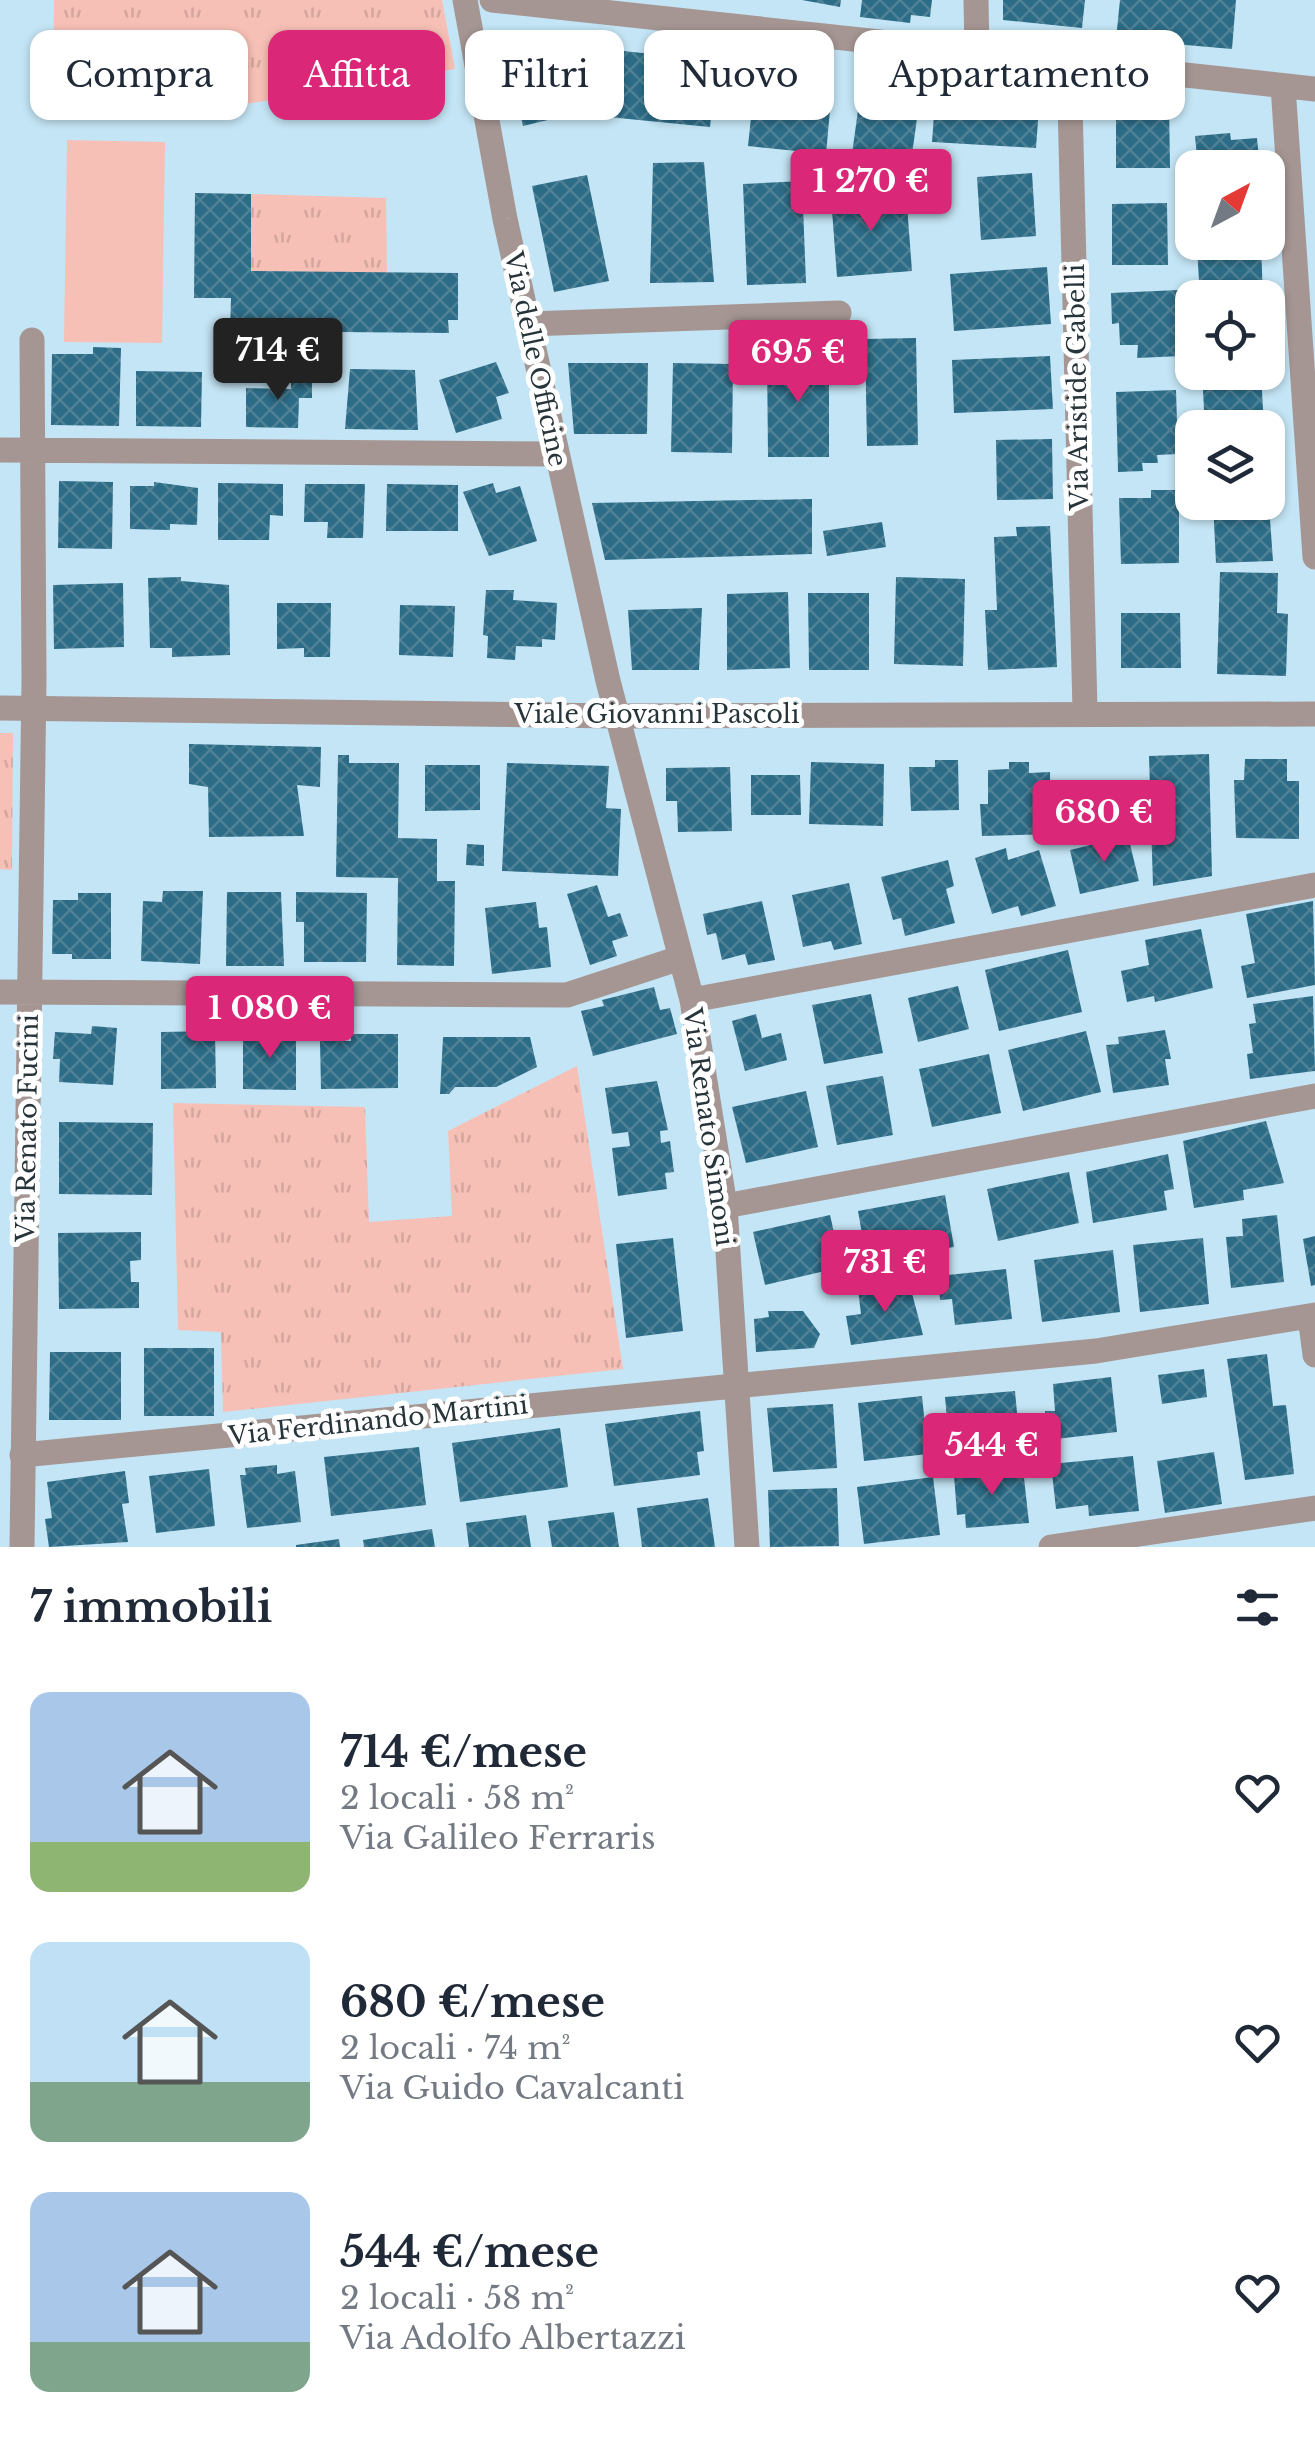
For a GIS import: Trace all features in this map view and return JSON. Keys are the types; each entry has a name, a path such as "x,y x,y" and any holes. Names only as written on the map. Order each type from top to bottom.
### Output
{"street":[{"name":"Via delle Officine","path":"465,0 528,324 616,716"},
{"path":"492,0 854,40"},
{"path":"976,0 977,30"},
{"path":"1185,75 1315,89"},
{"path":"1283,86 1315,557"},
{"name":"Via Aristide Gabelli","path":"1070,120 1084,712"},
{"path":"528,324 839,313"},
{"name":"Via Renato Fucini","path":"22,1547 33,708 32,340"},
{"path":"0,450 557,454"},
{"name":"Viale Giovanni Pascoli","path":"0,708 616,716 1315,714"},
{"name":"Via Renato Simoni","path":"616,716 692,1000 725,1206 733,1385 747,1547"},
{"path":"692,1000 1315,884"},
{"path":"0,992 566,995 680,958"},
{"path":"725,1206 1315,1096"},
{"path":"1313,1316 1315,1355"},
{"name":"Via Ferdinando Martini","path":"22,1456 1096,1352 1313,1316"},
{"path":"1050,1547 1315,1508"}],"green space":[{"path":"54,0 442,0 455,69 445,71 445,30 268,30 268,100 248,104 248,30 54,30"},
{"path":"67,140 165,142 162,343 64,342"},
{"path":"251,194 386,198 387,273 251,271"},
{"path":"0,733 13,733 12,870 0,869"},
{"path":"577,1066 623,1369 223,1412 221,1332 178,1330 173,1103 365,1107 369,1222 452,1216 448,1131"}],"building":[{"path":"802,0 841,0 840,7"},
{"path":"862,0 932,0 930,17 911,15 910,23 860,17"},
{"path":"1003,0 1085,0 1082,28 1003,20"},
{"path":"1120,0 1236,0 1232,49 1185,45 1185,30 1117,30"},
{"path":"624,51 644,53 644,120 711,120 710,127 624,119"},
{"path":"522,120 548,120 523,126"},
{"path":"751,120 829,120 826,154 748,146"},
{"path":"857,120 917,120 911,162 852,154"},
{"path":"934,120 1038,120 1036,148 932,142"},
{"path":"1116,120 1169,120 1170,168 1116,168"},
{"path":"1230,133 1231,140 1257,138 1258,150 1196,150 1195,136"},
{"path":"704,162 714,282 650,283 653,163"},
{"path":"1032,173 1036,236 981,240 977,177"},
{"path":"587,175 609,281 554,292 532,186"},
{"path":"802,181 806,283 747,285 743,184"},
{"path":"906,192 912,271 837,277 831,197"},
{"path":"195,193 251,194 251,271 458,273 458,320 448,320 449,333 230,331 231,298 194,298"},
{"path":"1167,203 1168,265 1112,265 1112,204"},
{"path":"1198,260 1262,260 1262,280 1199,280"},
{"path":"1047,267 1051,324 954,331 950,274"},
{"path":"1175,290 1175,356 1137,358 1138,345 1120,345 1119,323 1112,324 1111,293"},
{"path":"916,338 918,445 867,446 865,339"},
{"path":"93,347 121,348 119,426 51,425 52,354 93,354"},
{"path":"829,353 829,457 768,457 767,354"},
{"path":"1050,356 1053,409 954,413 952,360"},
{"path":"496,362 509,393 496,397 502,419 456,433 439,380"},
{"path":"568,363 648,363 647,434 574,434"},
{"path":"673,363 733,364 732,453 671,452"},
{"path":"350,369 415,370 418,430 345,429"},
{"path":"136,371 202,372 201,427 136,426"},
{"path":"291,372 312,372 312,398 299,398 298,428 246,427 246,388 291,389"},
{"path":"1176,390 1175,454 1157,455 1158,463 1142,463 1143,471 1118,472 1116,392"},
{"path":"1203,390 1262,390 1263,410 1204,410"},
{"path":"1052,439 1053,499 997,500 996,440"},
{"path":"59,481 113,482 112,549 58,548"},
{"path":"154,482 198,488 197,525 170,524 170,530 130,529 130,486 154,486"},
{"path":"218,483 283,484 283,516 270,515 269,540 218,540"},
{"path":"493,483 496,493 520,486 537,541 489,556 463,492"},
{"path":"305,484 365,484 363,538 327,538 328,522 304,522"},
{"path":"387,484 458,485 458,531 386,531"},
{"path":"1151,490 1175,490 1179,563 1121,564 1119,498 1151,498"},
{"path":"812,499 812,554 605,560 592,503"},
{"path":"1214,520 1270,520 1273,561 1216,563"},
{"path":"882,522 886,547 827,556 823,531"},
{"path":"1050,526 1057,667 988,670 985,610 997,610 994,537 1017,536 1016,527"},
{"path":"1220,572 1278,573 1277,613 1288,614 1286,676 1217,674"},
{"path":"181,577 181,581 229,585 230,655 172,657 172,648 150,648 148,578"},
{"path":"896,577 965,579 963,666 894,664"},
{"path":"123,583 124,647 54,649 53,585"},
{"path":"486,590 514,590 513,600 557,603 555,640 542,639 542,647 516,646 515,660 487,658 488,636 483,635"},
{"path":"788,592 790,668 727,670 727,594"},
{"path":"808,593 869,593 869,670 809,670"},
{"path":"277,603 331,603 330,657 304,657 304,648 277,649"},
{"path":"400,605 455,606 453,657 399,655"},
{"path":"702,608 699,670 632,670 628,610"},
{"path":"1121,613 1180,613 1181,668 1121,668"},
{"path":"189,744 321,747 320,787 297,785 304,836 209,837 208,787 189,784"},
{"path":"1209,754 1212,876 1153,886 1149,756"},
{"path":"338,755 349,755 349,763 399,763 398,838 437,839 437,881 455,881 454,966 397,965 398,878 336,877"},
{"path":"1245,759 1287,759 1287,781 1299,781 1299,839 1236,838 1234,780 1244,780"},
{"path":"935,760 958,760 959,810 911,811 909,767 935,767"},
{"path":"811,762 884,764 883,826 809,824"},
{"path":"1009,762 1029,762 1029,773 1050,772 1050,805 1058,805 1059,834 982,836 980,804 988,804 988,770 1009,769"},
{"path":"507,763 609,766 606,808 621,809 618,876 502,871"},
{"path":"425,765 480,765 480,810 425,811"},
{"path":"730,767 732,831 678,832 677,801 666,801 666,768"},
{"path":"751,775 800,775 801,815 751,815"},
{"path":"1128,836 1139,881 1080,894 1070,850"},
{"path":"467,844 484,845 484,866 466,865"},
{"path":"1006,848 1008,860 1039,850 1056,906 1021,916 1018,906 992,914 975,858"},
{"path":"948,860 954,886 946,889 955,923 905,936 901,918 893,920 881,877"},
{"path":"849,883 862,944 834,950 831,941 803,947 792,895"},
{"path":"597,885 608,917 620,913 628,936 612,941 617,956 590,965 567,894"},
{"path":"163,891 203,891 200,964 141,961 143,901 162,902"},
{"path":"227,892 281,892 284,966 226,966"},
{"path":"296,892 367,893 366,962 304,962 304,922 296,922"},
{"path":"78,893 111,893 111,959 72,959 72,954 52,954 53,900 78,900"},
{"path":"762,901 775,960 748,965 745,954 722,960 716,933 707,935 703,914"},
{"path":"1313,901 1315,985 1247,998 1241,966 1255,963 1246,914"},
{"path":"536,902 539,928 547,927 551,967 492,974 485,908"},
{"path":"1201,929 1213,988 1155,1002 1154,996 1127,1002 1121,971 1149,965 1145,940"},
{"path":"1068,950 1082,1012 999,1031 985,970"},
{"path":"958,986 969,1029 918,1042 908,998"},
{"path":"654,987 660,1010 670,1008 677,1034 593,1056 581,1011 604,1006 602,1000"},
{"path":"871,994 883,1053 824,1064 812,1005"},
{"path":"1313,996 1315,1071 1250,1079 1247,1054 1253,1053 1249,1024 1256,1023 1253,1004"},
{"path":"756,1014 762,1038 781,1033 787,1060 745,1071 732,1021"},
{"path":"92,1026 117,1028 113,1085 59,1082 60,1059 53,1059 55,1032 91,1034"},
{"path":"1165,1030 1171,1059 1165,1059 1169,1085 1113,1093 1106,1045 1119,1044 1118,1037"},
{"path":"215,1031 216,1088 161,1089 161,1032"},
{"path":"1086,1031 1101,1092 1023,1111 1008,1050"},
{"path":"243,1033 296,1033 296,1090 243,1089"},
{"path":"351,1034 398,1034 398,1088 321,1089 320,1041 351,1041"},
{"path":"443,1037 530,1037 537,1067 496,1087 455,1087 449,1094 440,1094"},
{"path":"989,1054 1001,1113 932,1127 919,1069"},
{"path":"883,1076 893,1135 837,1145 826,1086"},
{"path":"657,1081 668,1130 660,1131 661,1143 670,1141 674,1172 665,1173 667,1189 618,1196 612,1148 630,1146 628,1132 612,1134 605,1088"},
{"path":"806,1091 818,1147 746,1163 732,1107"},
{"path":"1266,1121 1284,1183 1243,1190 1244,1200 1194,1208 1183,1141"},
{"path":"59,1122 153,1123 152,1195 59,1194"},
{"path":"1168,1154 1174,1189 1164,1191 1167,1210 1093,1223 1086,1172"},
{"path":"1069,1172 1079,1223 998,1241 987,1189"},
{"path":"945,1195 954,1247 867,1262 858,1211"},
{"path":"830,1215 842,1267 765,1285 753,1232"},
{"path":"1277,1215 1284,1282 1231,1288 1226,1237 1243,1236 1242,1219"},
{"path":"141,1232 141,1260 130,1261 131,1282 139,1282 139,1308 59,1309 58,1233"},
{"path":"1315,1236 1315,1285 1311,1286 1303,1239"},
{"path":"673,1238 683,1331 626,1338 616,1244"},
{"path":"1203,1238 1209,1304 1140,1312 1133,1245"},
{"path":"1113,1250 1120,1312 1042,1322 1034,1260"},
{"path":"1006,1269 1012,1319 955,1325 952,1299 940,1300 938,1276"},
{"path":"909,1282 923,1335 851,1345 846,1316 861,1314 858,1289"},
{"path":"768,1311 803,1311 820,1334 814,1348 756,1352 754,1319 769,1317"},
{"path":"144,1348 214,1348 214,1416 144,1416"},
{"path":"50,1352 121,1352 121,1420 49,1420"},
{"path":"1267,1354 1273,1406 1286,1405 1294,1474 1245,1480 1227,1359"},
{"path":"1204,1369 1207,1397 1162,1404 1158,1375"},
{"path":"1111,1377 1117,1432 1047,1440 1045,1411 1055,1411 1053,1384"},
{"path":"1015,1391 1020,1445 950,1451 945,1397"},
{"path":"922,1396 928,1454 864,1461 858,1403"},
{"path":"833,1404 837,1468 773,1472 767,1408"},
{"path":"700,1411 704,1451 697,1452 700,1475 614,1486 605,1424"},
{"path":"560,1428 568,1487 460,1502 452,1443"},
{"path":"419,1447 426,1505 331,1516 324,1457"},
{"path":"1214,1452 1222,1504 1165,1513 1157,1461"},
{"path":"1133,1456 1139,1511 1089,1516 1088,1505 1056,1509 1051,1464"},
{"path":"277,1465 277,1474 295,1471 301,1522 247,1528 240,1475 246,1475 245,1468"},
{"path":"209,1469 215,1526 156,1533 149,1476"},
{"path":"1023,1469 1029,1523 966,1528 965,1514 957,1515 954,1475"},
{"path":"125,1471 129,1503 122,1504 128,1542 49,1547 45,1519 52,1518 47,1482"},
{"path":"933,1477 940,1535 864,1544 857,1487"},
{"path":"837,1488 839,1546 770,1547 768,1490"},
{"path":"708,1498 715,1547 642,1547 637,1508"},
{"path":"614,1512 619,1547 552,1547 548,1521"},
{"path":"526,1515 531,1547 469,1547 466,1523"},
{"path":"432,1529 435,1547 364,1547 363,1540"},
{"path":"339,1539 340,1547 296,1547 296,1545"}]}
